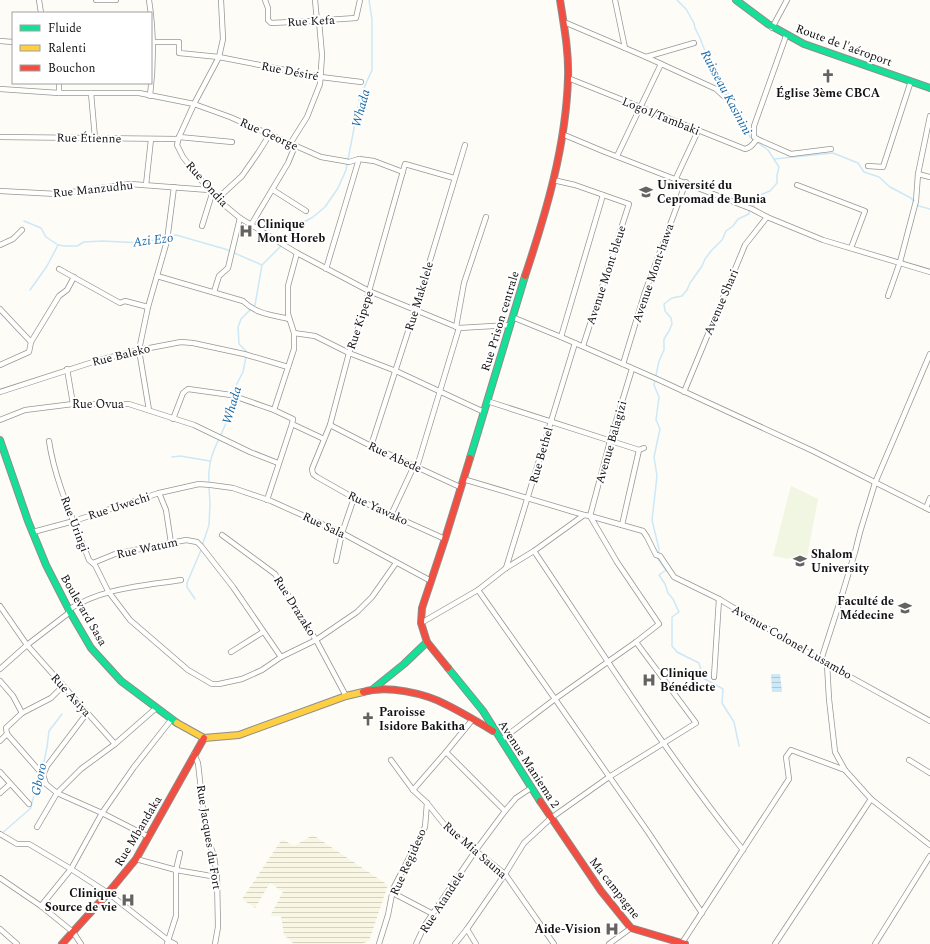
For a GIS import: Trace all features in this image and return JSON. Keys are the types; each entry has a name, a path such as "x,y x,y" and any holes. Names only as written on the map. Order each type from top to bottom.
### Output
{"street":[{"path":"38,0 41,12"},
{"path":"96,0 116,0"},
{"path":"150,0 152,12"},
{"path":"178,138 219,57 223,39 221,0"},
{"name":"Rue Kefa","path":"265,0 268,8 268,20 271,23 356,18 360,0"},
{"path":"290,144 307,117 320,84 322,55 316,0"},
{"name":"Rue Prison centrale","path":"427,642 422,623 422,608 445,539 512,317 541,228 553,180 562,134 568,78 567,46 560,0"},
{"path":"615,0 625,48"},
{"name":"Route de l'aéroport","path":"736,0 772,28 786,36 804,44 930,88"},
{"path":"772,28 787,0"},
{"path":"152,15 152,79"},
{"path":"564,22 716,89 728,100"},
{"path":"786,36 754,126 754,137 756,141 791,154 831,149"},
{"path":"0,41 12,42"},
{"name":"Rue Désiré","path":"152,42 179,42 179,53 219,57 321,77 361,82"},
{"path":"646,57 694,42"},
{"path":"618,156 661,64"},
{"name":"Logo1/Tambaki","path":"568,78 745,149 756,141"},
{"path":"868,166 883,167 911,81"},
{"path":"59,84 59,93"},
{"path":"150,96 151,84"},
{"name":"Rue George","path":"0,89 59,93 139,93 194,104 230,117 321,157 346,162 359,159"},
{"path":"91,93 95,138"},
{"path":"888,296 900,262 915,203 918,174 930,116"},
{"path":"676,178 698,131"},
{"path":"217,199 242,176 270,134"},
{"path":"562,134 686,182 823,240 930,272"},
{"name":"Rue Étienne","path":"0,137 178,138 232,142"},
{"name":"Rue Ondia","path":"178,138 177,145 183,157 217,199 240,218 326,269 370,291 458,327"},
{"path":"146,185 151,139"},
{"name":"Rue Makelele","path":"371,446 396,372 465,145"},
{"path":"251,225 273,190 288,163 295,146"},
{"path":"326,269 359,159 374,161 403,172"},
{"name":"Rue Kipepe","path":"313,474 312,469 330,425 350,353 370,291 386,227 405,164 454,178"},
{"path":"918,174 930,177"},
{"path":"553,180 575,185 603,195 561,337"},
{"name":"Avenue Mont-hawa","path":"623,364 645,292 686,182"},
{"name":"Rue Manzudhu","path":"0,191 57,194 130,184 174,187 211,192"},
{"path":"797,185 866,211 851,248"},
{"path":"149,410 139,350 148,307 167,241 174,187"},
{"path":"273,190 306,211"},
{"path":"202,226 211,192"},
{"name":"Avenue Mont bleue","path":"583,346 630,204 603,195"},
{"path":"391,515 416,466 441,392 458,327 464,283 486,217"},
{"name":"Avenue Shari","path":"684,392 745,245 767,217"},
{"path":"214,292 220,276 228,268 240,218"},
{"path":"0,245 13,239 22,230"},
{"path":"274,410 294,349 294,333 289,319 288,286 297,253"},
{"path":"59,269 120,303 125,302 148,307"},
{"path":"157,276 243,301 251,308 259,312 289,319"},
{"path":"0,365 29,352 31,342 59,296 67,290 74,277"},
{"path":"0,309 31,342"},
{"path":"512,317 655,378 813,451 928,509 930,498"},
{"path":"458,327 510,325"},
{"path":"294,333 315,336 484,412"},
{"name":"Rue Baleko","path":"0,392 67,369 139,350 180,342 193,342 288,367"},
{"name":"Rue Bethel","path":"506,568 575,343"},
{"path":"821,660 875,483 930,354"},
{"name":"Avenue Balagizi","path":"590,516 610,440 632,368"},
{"path":"67,369 73,404"},
{"path":"173,419 183,393 188,389 233,395 274,410 293,419 267,500"},
{"path":"487,401 550,422 642,449 622,525"},
{"name":"Rue Ovua","path":"0,420 25,410 73,404 129,404 194,425 250,452 278,463"},
{"path":"292,424 324,439"},
{"name":"Rue Abede","path":"330,425 371,446 460,487"},
{"name":"Boulevard Sasa","path":"0,440 28,522 46,565 69,611 91,648 121,681 155,709 196,735 204,738 239,735 346,696 373,689 394,690 420,695 446,704 495,732"},
{"name":"Rue Uringi","path":"49,441 50,451 67,506 89,560 93,563 108,591 130,620 188,670 212,684 242,679 262,670 281,657 316,640 357,612 372,597 396,563"},
{"name":"Rue Yawako","path":"313,474 354,498 445,539"},
{"name":"Avenue Colonel Lusambo","path":"463,479 643,531 658,556 674,577 719,599 827,664 930,721"},
{"name":"Rue Uwechi","path":"33,532 74,521 159,493 199,484 209,485"},
{"name":"Rue Sala","path":"209,485 233,488 267,500 342,533 431,581"},
{"path":"159,493 166,510 171,543"},
{"path":"336,561 342,533 354,498"},
{"path":"422,623 478,590 506,568 534,552 584,515"},
{"path":"501,740 659,624 617,562 590,516"},
{"name":"Rue Drazako","path":"222,535 275,574 316,640 346,696"},
{"name":"Rue Watum","path":"93,563 115,554 186,540 197,542 233,587 263,632"},
{"path":"534,552 664,742 743,850"},
{"path":"0,669 77,604 108,591 181,580"},
{"path":"478,590 610,778 702,913"},
{"path":"714,677 719,599"},
{"name":"Rue Asiya","path":"0,607 27,645 115,744"},
{"path":"231,652 263,632 281,657"},
{"name":"Boulevard Sasa","path":"373,689 404,664 427,642"},
{"name":"Avenue Maniema 2","path":"427,642 483,711 551,818 696,722 636,642"},
{"path":"827,664 835,752 845,770 871,799 930,845"},
{"path":"0,681 13,696 22,713"},
{"path":"63,686 51,698 22,713 6,728 7,734 43,775 46,784 58,793 149,837"},
{"path":"38,827 58,793 81,769 115,744 155,709"},
{"path":"43,775 47,766 87,713"},
{"path":"413,790 473,719"},
{"path":"41,906 71,869 102,814 134,767 171,720"},
{"path":"0,741 7,734"},
{"name":"Rue Mbandaka","path":"62,944 108,893 136,859 204,738"},
{"path":"684,944 789,776 786,757 791,750 845,770"},
{"path":"446,752 505,811"},
{"name":"Rue Jacques du Fort","path":"194,754 198,763 206,834 214,856 217,877 218,927 215,944"},
{"name":"Rue Mia Sauna","path":"391,760 413,790 427,803 447,828 505,874 554,944"},
{"path":"909,760 930,773"},
{"path":"0,772 29,804"},
{"path":"0,793 10,784"},
{"name":"Rue Atandele","path":"416,944 432,914 476,850 516,798 531,788"},
{"path":"775,944 871,799"},
{"name":"Rue Regideso","path":"379,944 388,915 393,889 425,827 427,803"},
{"path":"455,944 505,874 524,843 551,818"},
{"name":"Ma campagne","path":"551,818 601,891 631,928 684,944"},
{"path":"1,835 17,844 29,844 71,869 108,893 168,942 175,944"},
{"path":"168,942 176,916 176,870 180,853"},
{"path":"875,944 930,856"},
{"path":"136,859 176,870 217,877"},
{"path":"0,878 41,906 73,932 81,944"},
{"path":"392,893 432,914"},
{"path":"609,944 631,928"},
{"path":"0,929 17,944"},
{"path":"467,929 476,944"}],"shaded area":[{"path":"313,835 388,885 369,941 361,944 294,944 284,935 281,916 270,916 283,892 270,883 255,908 242,899 282,839 294,846"}],"green space":[{"path":"791,486 818,499 806,562 773,556"}],"water":[{"path":"771,674 780,674 782,692 772,692"}],"waterway":[{"name":"Whada","path":"286,240 297,226 313,217 325,207 338,188 346,170 360,97 372,70 372,20 369,0"},
{"name":"Ruisseau Kasinini","path":"677,0 686,9 694,23 705,51 741,117 750,137 768,150 779,167 777,183 770,191 762,194 752,207"},
{"path":"774,159 833,153 858,163 864,172 879,177 890,187 911,198 914,202"},
{"path":"917,205 930,209"},
{"name":"Ruisseau Kasinini","path":"739,746 734,722 722,703 723,689 703,678 699,663 677,652 672,646 672,617 679,612 659,575 666,570 658,559 659,549 652,520 657,476 654,457 660,429 656,420 659,397 654,385 659,361 664,350 664,339 672,324 671,318 665,311 664,304 672,298 682,296 705,259 722,240 726,231 733,226 738,219 749,214 749,210"},
{"name":"Azi Ezo","path":"24,221 41,228 46,237 58,245 77,246 84,242 102,241 142,243 176,235 225,249 262,265"},
{"path":"30,290 47,266 58,245"},
{"name":"Whada","path":"232,393 243,372 247,352 239,344 238,327 241,319 255,305 262,265 281,246"},
{"name":"Whada","path":"209,483 212,456 228,418 233,397"},
{"path":"172,457 180,456 210,461"},
{"name":"Whada","path":"202,546 209,525 209,487"},
{"name":"Whada","path":"195,599 187,587 187,583 201,550"},
{"name":"Gboro","path":"42,771 49,731 62,714"},
{"name":"Gboro","path":"1,834 31,808 41,775"}],"traffic: fast":[{"path":"736,0 768,24 804,44 930,88"},
{"path":"470,458 525,276"},
{"path":"0,440 28,521 46,565 70,612 91,648 121,681 177,723"},
{"path":"373,689 404,664 427,642"},
{"path":"448,668 483,711 540,801"}],"traffic: slow":[{"path":"177,723 204,738 239,735 346,696 363,692"}],"traffic: jam":[{"path":"525,276 554,179 563,129 568,78 568,58 560,0"},
{"path":"448,668 427,642 421,623 422,608 470,458"},
{"path":"363,692 383,689 406,691 428,697 453,708 493,731"},
{"path":"62,944 108,893 136,859 204,738"},
{"path":"540,801 601,891 631,928 685,944"}],"place":[{"name":"Église 3ème CBCA","path":"828,76"},
{"name":"Université du Cepromad de Bunia","path":"646,192"},
{"name":"Clinique Mont Horeb","path":"246,231"},
{"name":"Shalom University","path":"800,561"},
{"name":"Faculté de Médecine","path":"905,608"},
{"name":"Clinique Bénédicte","path":"649,680"},
{"name":"Paroisse Isidore Bakitha","path":"368,719"},
{"name":"Clinique Source de vie","path":"128,900"},
{"name":"Aide-Vision","path":"612,929"}]}
